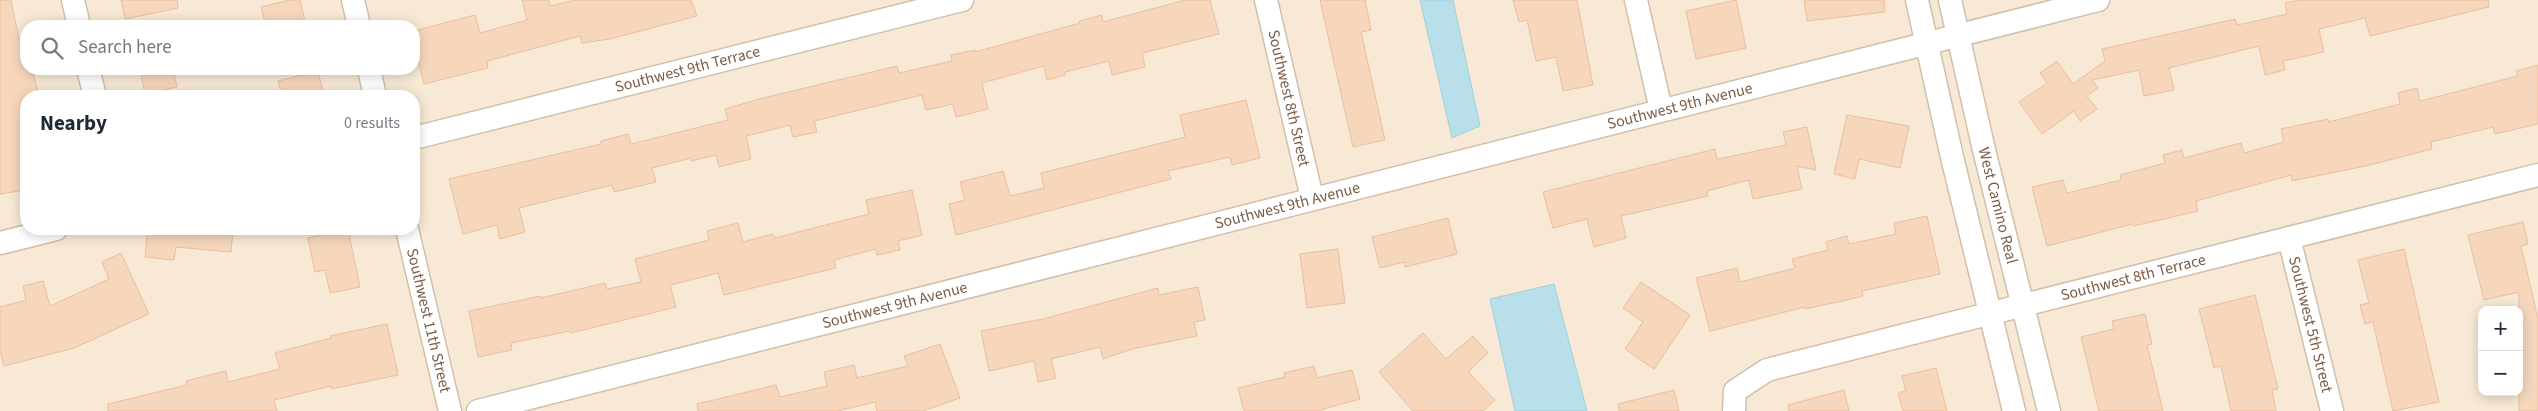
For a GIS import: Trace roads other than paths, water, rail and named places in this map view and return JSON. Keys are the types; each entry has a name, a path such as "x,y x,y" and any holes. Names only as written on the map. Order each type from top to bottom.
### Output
{"street":[{"path":"72,0 77,20"},
{"path":"353,0 358,20"},
{"name":"Southwest 9th Terrace","path":"420,136 962,0"},
{"name":"Southwest 8th Street","path":"1266,0 1312,198"},
{"path":"1636,0 1661,110"},
{"name":"West Camino Real","path":"1917,0 2014,411"},
{"name":"West Camino Real","path":"1950,0 2049,411"},
{"name":"Southwest 9th Avenue","path":"478,411 2098,0"},
{"path":"90,75 93,90"},
{"path":"370,75 374,90"},
{"name":"Southwest 8th Terrace","path":"1734,401 1767,370 2538,175"},
{"path":"0,243 32,235"},
{"name":"Southwest 11th Street","path":"408,235 450,411"},
{"name":"Southwest 5th Street","path":"2289,238 2332,411"}],"water":[{"path":"1420,0 1453,0 1480,126 1452,138"},
{"path":"1554,284 1587,411 1515,411 1490,299"}]}
